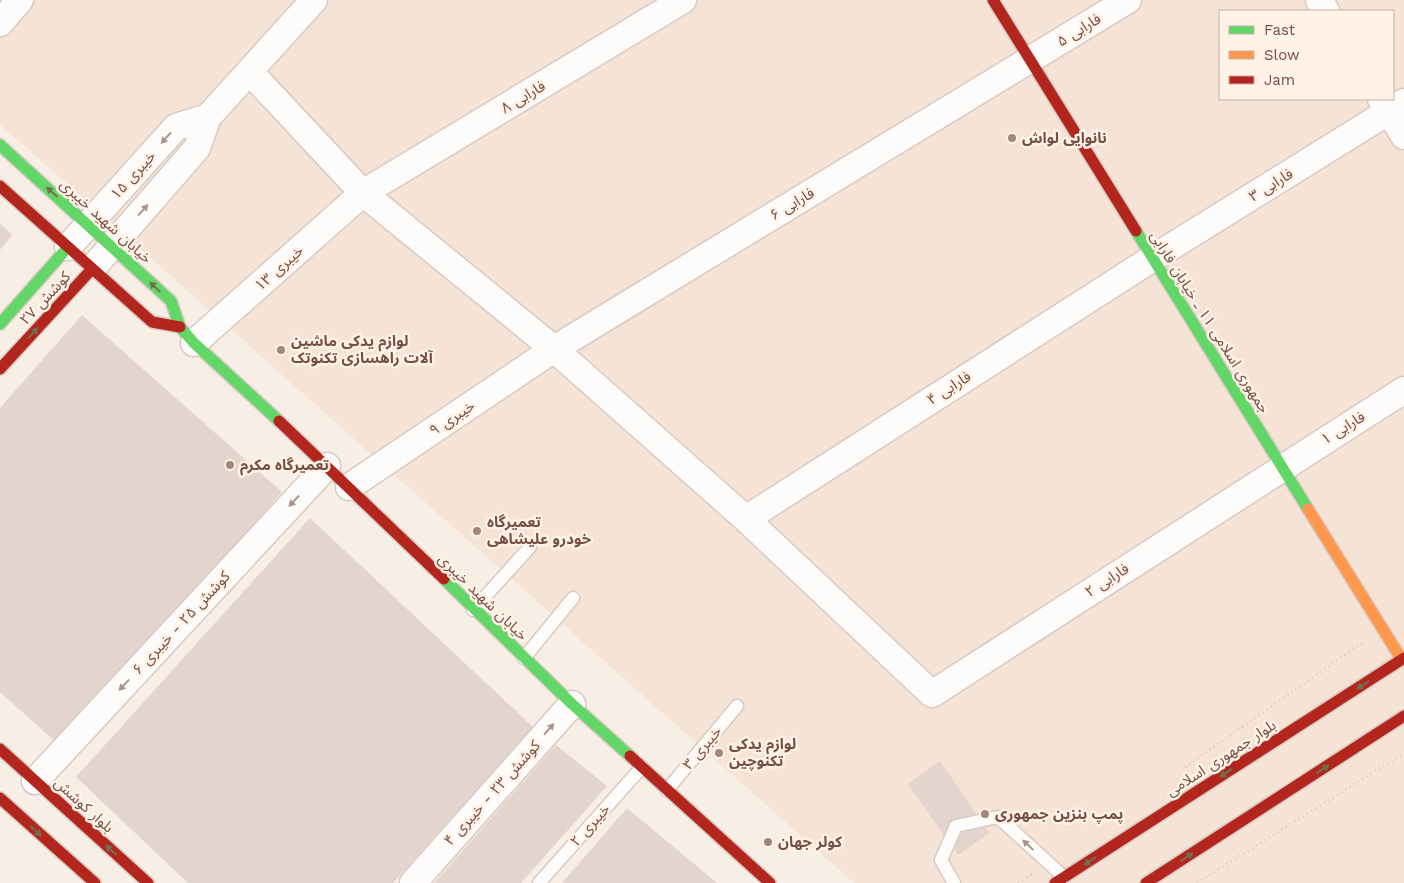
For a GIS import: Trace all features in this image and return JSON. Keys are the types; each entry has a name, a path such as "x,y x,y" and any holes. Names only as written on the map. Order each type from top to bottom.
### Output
{"street":[{"path":"0,23 20,0"},
{"name":"خیبری ۱۵","path":"91,270 198,148 208,117 314,0"},
{"name":"فارابی ۸","path":"363,193 683,0"},
{"name":"جمهوری اسلامی ۱۱ ـ خیابان فارابی","path":"993,0 1403,659"},
{"name":"فارابی ۵","path":"1030,60 1128,0"},
{"name":"فارابی ۶","path":"554,349 1030,60"},
{"path":"250,72 363,193 554,349 746,519"},
{"path":"1391,104 1404,136"},
{"name":"فارابی ۳","path":"1153,258 1391,104"},
{"name":"خیبری ۱۵","path":"68,248 176,127 208,117"},
{"name":"خیابان شهید خیبری","path":"0,145 171,302 187,335 349,487 524,658 572,704 770,883"},
{"path":"0,186 91,270 152,322 187,335"},
{"name":"خیبری ۱۳","path":"187,335 363,193"},
{"path":"0,324 68,248"},
{"name":"فارابی ۴","path":"746,519 1153,258"},
{"name":"کوشش ۲۷","path":"0,370 91,270"},
{"name":"خیبری ۹","path":"349,487 554,349"},
{"name":"فارابی ۱","path":"1283,467 1404,390"},
{"name":"کوشش ۲۵ - خیبری ۶","path":"35,781 327,466"},
{"name":"فارابی ۲","path":"746,519 932,694 1283,467"},
{"name":"بلوار جمهوری اسلامی","path":"1059,880 1403,659"},
{"name":"کوشش ۲۳ - خیبری ۴","path":"413,883 572,704"},
{"path":"1146,883 1404,716"},
{"name":"بلوار کوشش","path":"0,750 148,883"},
{"path":"4,809 95,883"}],"lane":[{"path":"474,610 530,547"},
{"path":"524,658 573,598"},
{"name":"خیبری ۳","path":"667,790 737,706"},
{"name":"خیبری ۲","path":"539,883 642,767"},
{"path":"954,883 941,860 956,826 998,817 1048,863 1059,880"}],"path":[{"path":"1178,772 1383,629"},
{"path":"1197,883 1404,753"},
{"path":"1018,883 1048,863"}],"shaded area":[{"path":"0,0 1404,0 1404,883 854,883 0,124"}],"building":[{"path":"0,223 12,235 0,250"},
{"path":"82,315 282,492 59,745 0,692 0,408"},
{"path":"310,518 533,727 393,883 188,883 76,777"},
{"path":"556,745 607,786 521,883 434,883"},
{"path":"940,761 989,833 958,855 908,784"},
{"path":"627,808 717,883 562,883"}],"traffic: fast":[{"path":"0,145 171,301 180,327 194,343 279,421"},
{"path":"1136,231 1308,509"},
{"path":"0,324 68,247"},
{"path":"444,579 572,704 630,756"}],"traffic: slow":[{"path":"1308,509 1402,660"}],"traffic: jam":[{"path":"993,0 1136,231"},
{"path":"0,186 152,322 180,327"},
{"path":"0,369 91,270"},
{"path":"279,421 444,579"},
{"path":"1055,883 1404,658"},
{"path":"1146,883 1404,716"},
{"path":"0,749 148,883"},
{"path":"630,756 770,883"},
{"path":"0,798 95,883"}],"place":[{"name":"نانوایی لواش","path":"1012,138"},
{"name":"لوازم یدکی ماشین آلات راهسازی تکنوتک","path":"281,350"},
{"name":"تعمیرگاه مکرم","path":"230,465"},
{"name":"تعمیرگاه خودرو علیشاهی","path":"477,531"},
{"name":"لوازم یدکی تکنوچین","path":"719,753"},
{"name":"پمپ بنزین جمهوری","path":"985,814"},
{"name":"کولر جهان","path":"768,842"}]}
